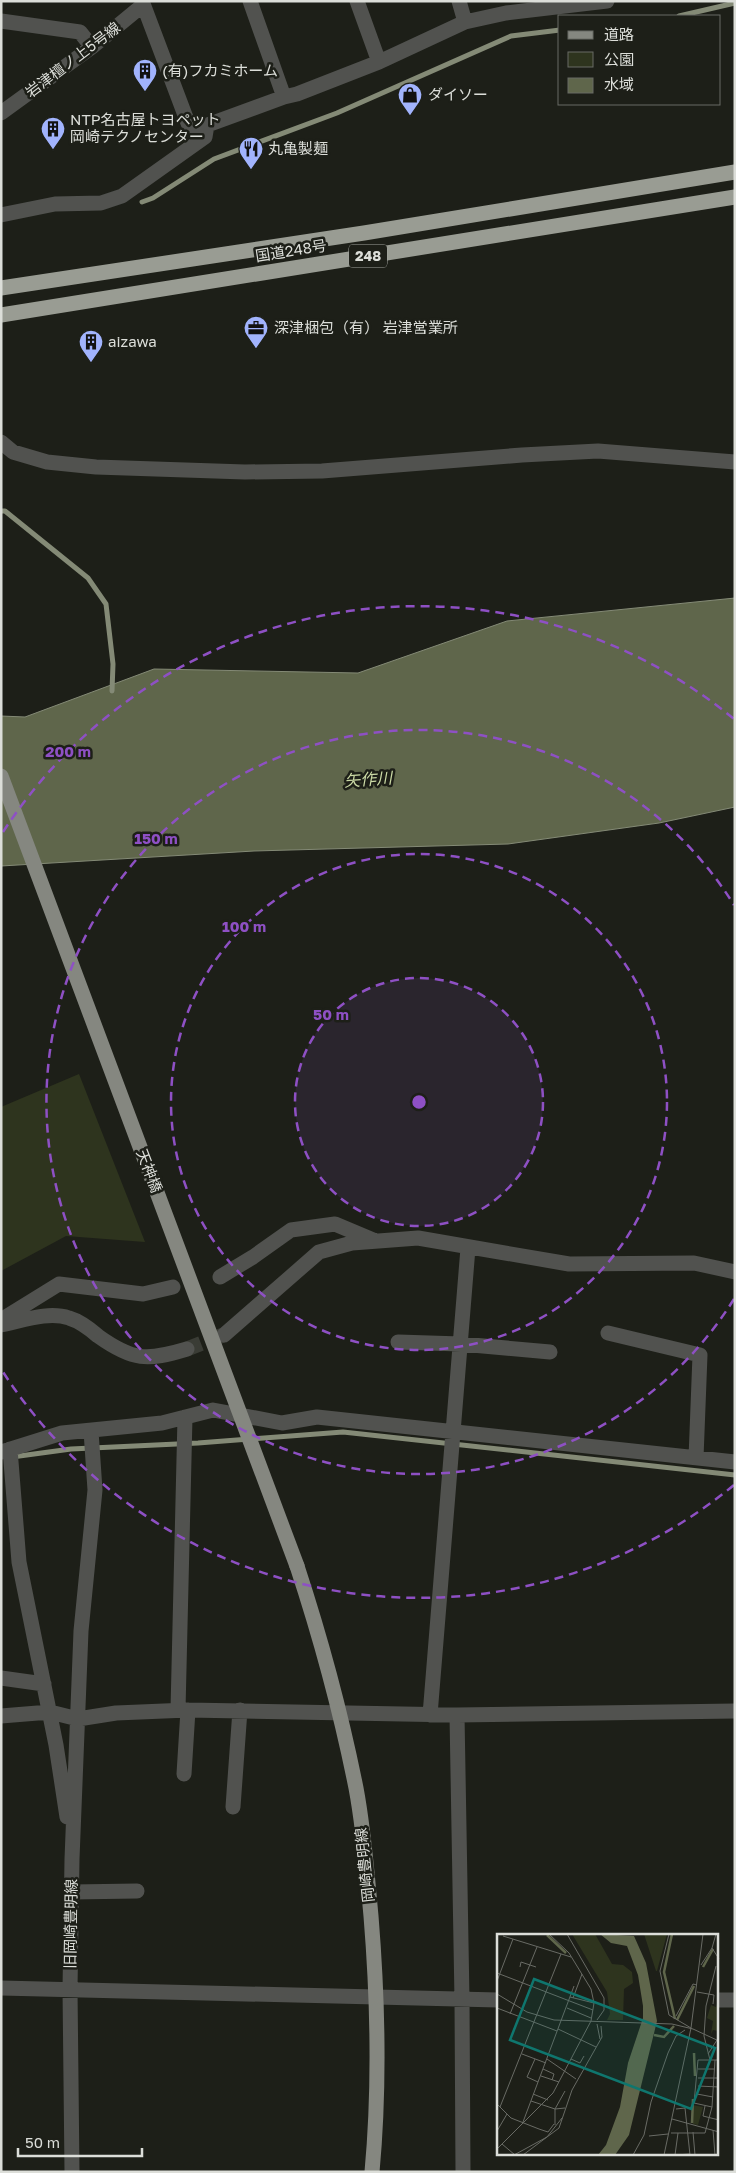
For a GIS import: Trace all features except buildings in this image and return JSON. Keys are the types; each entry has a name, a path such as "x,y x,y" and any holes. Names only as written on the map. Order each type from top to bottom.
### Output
{"highway":[{"name":"国道248号","path":"1,288 364,233 735,172"},
{"name":"国道248号","path":"1,315 735,197"}],"main road":[{"name":"天神橋","path":"1,776 297,1566"},
{"name":"岡崎豊明線","path":"297,1566 321,1639 339,1712 356,1790 367,1864 377,1997 377,2117 372,2172"}],"street":[{"path":"250,1 284,97"},
{"path":"358,1 379,62"},
{"path":"459,1 465,22"},
{"path":"143,3 191,131 297,94 379,62 465,22 558,4 607,1"},
{"name":"岩津檀ノ上5号線","path":"1,113 92,47 143,3"},
{"path":"1,21 80,32 92,47"},
{"path":"1,215 55,204 101,202 122,196 206,137 208,125"},
{"path":"1,442 13,452 47,462 96,467 245,472 322,471 502,456 598,451 735,462"},
{"path":"220,1277 254,1257 291,1230 334,1224 377,1241"},
{"path":"224,1335 319,1252 352,1243 418,1238 569,1264 694,1263 735,1272"},
{"path":"430,1715 455,1433 468,1248"},
{"path":"1,1320 59,1284 142,1294 173,1287"},
{"path":"1,1325 47,1315 69,1318 90,1329 116,1349 138,1357 160,1357 187,1349"},
{"path":"608,1334 700,1355 696,1458"},
{"path":"398,1342 461,1344 550,1352"},
{"path":"72,1859 50,1712 20,1562 5,1450 62,1433 162,1423 213,1410 282,1423 317,1417 735,1462"},
{"path":"184,1774 185,1417"},
{"path":"72,1859 81,1632 95,1490 91,1431"},
{"path":"1,1678 44,1684"},
{"path":"1,1716 50,1712 78,1719 116,1713 183,1710 457,1716 735,1711"},
{"path":"234,1807 240,1710"},
{"path":"457,1716 463,2172"},
{"name":"旧岡崎豊明線","path":"72,1859 70,1989 72,2172"},
{"path":"72,1892 137,1891"},
{"path":"1,1988 497,2000"},
{"path":"718,2000 735,2000"}],"green space":[{"path":"79,1074 145,1242 66,1236 1,1271 1,1107"}],"water":[{"name":"矢作川","path":"735,598 735,807 659,823 508,844 254,851 1,866 1,716 25,717 154,669 358,673 507,621"}],"waterway":[{"path":"683,15 735,3"},
{"path":"142,202 153,198 214,159 337,113 511,36 558,30"},
{"path":"1,511 5,511 88,578 106,604 113,664 112,691"},
{"path":"12,1457 71,1449 198,1443 343,1432 735,1475"}],"tunnel":[{"path":"187,1349 223,1335"}],"place":[{"name":"(有)フカミホーム","path":"145,92"},
{"name":"ダイソー","path":"410,116"},
{"name":"NTP名古屋トヨペット 岡崎テクノセンター","path":"53,150"},
{"name":"丸亀製麺","path":"251,170"},
{"name":"深津梱包（有） 岩津営業所","path":"256,349"},
{"name":"aizawa","path":"91,363"}]}
